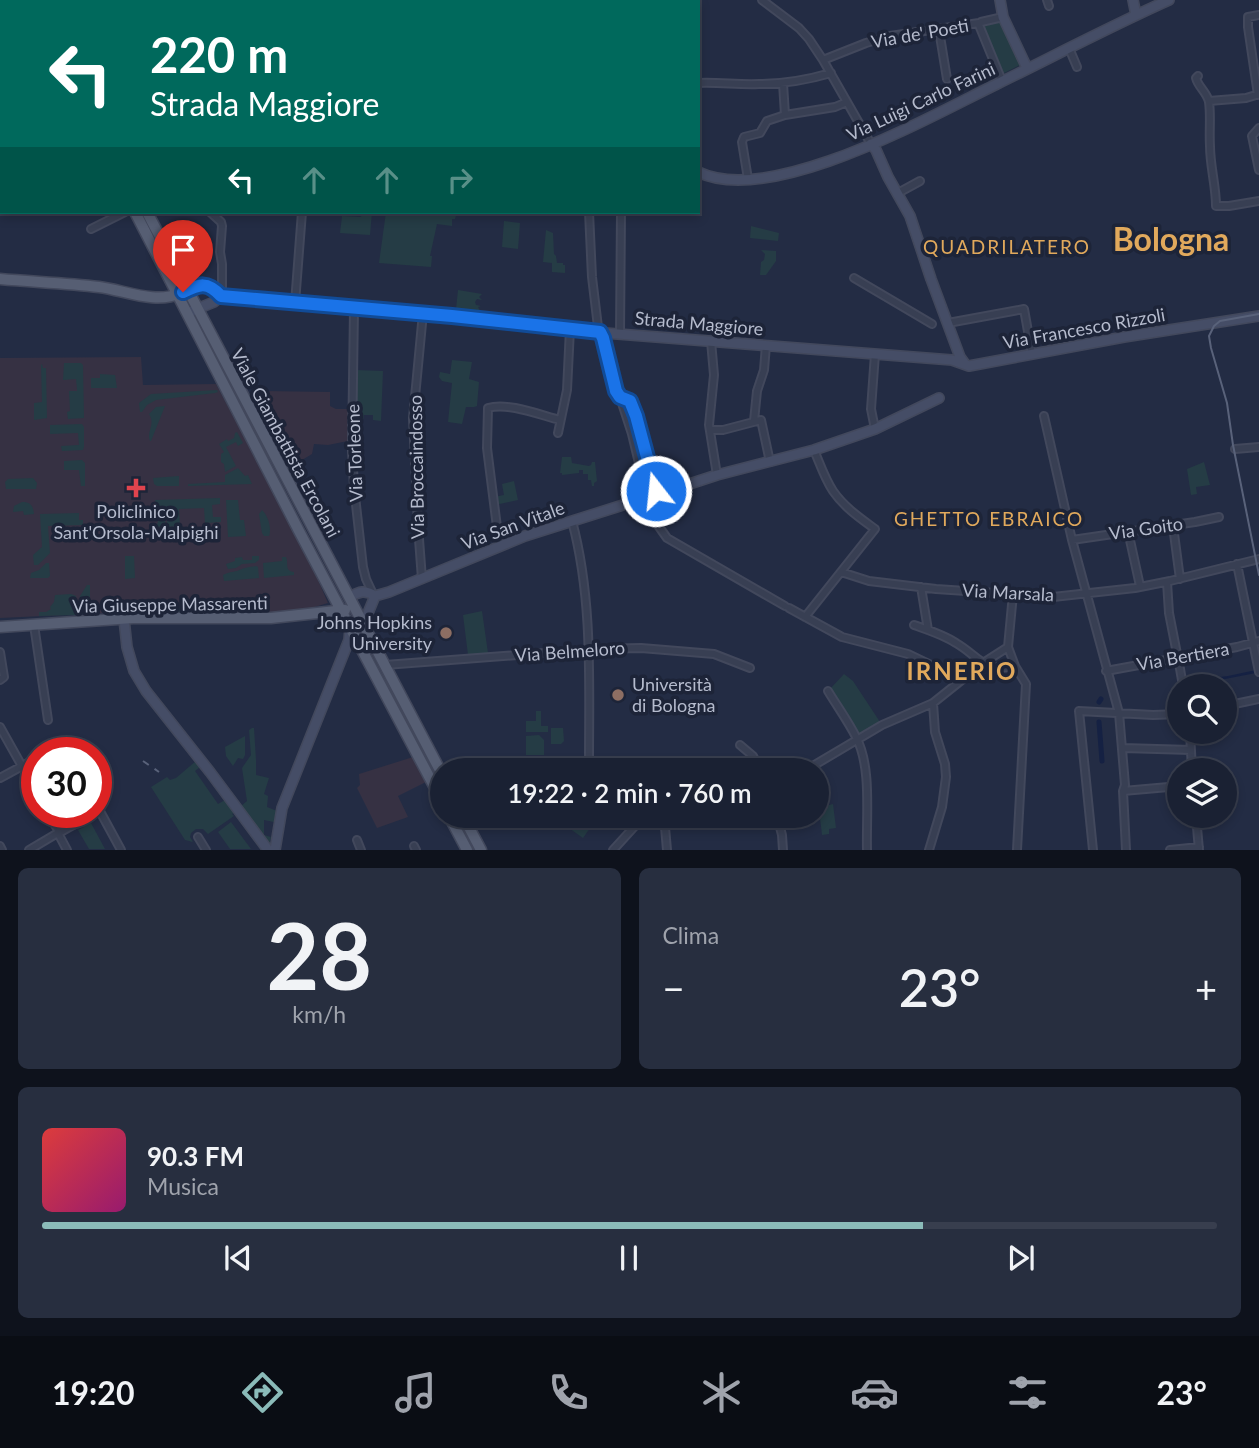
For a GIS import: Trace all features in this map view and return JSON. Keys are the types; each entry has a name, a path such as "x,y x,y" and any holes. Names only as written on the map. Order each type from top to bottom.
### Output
{"main road":[{"path":"136,214 168,264 179,275 182,293"},
{"path":"148,214 182,293"},
{"path":"0,279 103,287 158,297 172,297 182,293"},
{"name":"Viale Giambattista Ercolani","path":"182,293 197,309 434,758"},
{"name":"Viale Giambattista Ercolani","path":"182,293 186,314 430,779"},
{"path":"340,610 349,597"},
{"name":"Via Giuseppe Massarenti","path":"0,627 124,619 271,618 356,610"},
{"path":"456,828 467,849"},
{"path":"470,828 481,849"}],"street":[{"path":"762,0 809,38 876,150 910,216 931,279 965,364"},
{"path":"1000,0 1003,17 1027,68"},
{"path":"1133,0 1136,15"},
{"name":"Via Luigi Carlo Farini","path":"700,173 710,178 749,181 817,165 919,124 1027,68 1169,0"},
{"path":"1209,101 1246,98 1258,94 1248,17 1259,15"},
{"name":"Via de' Poeti","path":"823,60 890,36 939,30 1003,17"},
{"path":"979,23 1002,81"},
{"path":"939,30 947,79"},
{"path":"1069,48 1077,67"},
{"path":"700,83 759,85 807,80 831,73"},
{"path":"1198,76 1197,82 1209,101 1210,147 1216,204 1218,208 1259,201"},
{"path":"783,83 785,115"},
{"path":"749,181 743,139 747,135 760,132 769,120 847,103"},
{"path":"1259,128 1252,137 1259,170"},
{"path":"898,193 920,181"},
{"path":"91,229 121,214"},
{"path":"186,314 218,300 221,296 222,226 212,214"},
{"path":"295,303 302,214"},
{"path":"589,214 598,327 616,391 632,434 644,484 644,498 650,514 667,538 845,638 911,655 962,680"},
{"path":"620,334 621,214"},
{"path":"179,275 216,290 221,296"},
{"path":"853,278 932,324"},
{"path":"182,293 205,285"},
{"name":"Strada Maggiore","path":"221,296 423,313 620,334 952,360 965,364"},
{"name":"Via Torleone","path":"354,308 354,487 363,567 374,598"},
{"path":"947,319 1024,309 1032,354"},
{"name":"Via Broccaindosso","path":"422,579 412,418 423,313"},
{"name":"Via Francesco Rizzoli","path":"965,364 969,366 1259,316"},
{"path":"558,433 567,390 570,329"},
{"path":"711,341 714,374 710,430 717,475"},
{"path":"754,421 766,345"},
{"path":"875,354 872,409 875,429"},
{"path":"620,397 631,404 647,461 663,492"},
{"name":"Via San Vitale","path":"374,598 500,545 717,475 814,450 875,429 939,398"},
{"path":"500,545 490,481 488,408 512,408 560,421"},
{"path":"1044,416 1072,540 1119,713 1125,785 1126,849"},
{"path":"710,430 761,420 770,462"},
{"path":"1235,449 1259,447"},
{"path":"805,617 875,529 845,505 834,492 814,450"},
{"path":"638,463 647,461"},
{"name":"Via Goito","path":"1072,540 1173,526 1219,516"},
{"path":"572,521 584,586 588,650 589,758"},
{"path":"1173,526 1180,579"},
{"path":"1128,531 1140,586"},
{"name":"Via Marsala","path":"841,572 869,581 1053,597 1167,582 1258,559"},
{"path":"1237,564 1256,642 1259,672"},
{"path":"1167,582 1169,613 1181,674"},
{"path":"921,587 928,631"},
{"path":"349,597 365,591 374,598"},
{"path":"1013,594 1008,647 1015,666 1026,682 1017,849"},
{"path":"356,610 366,606 374,598"},
{"path":"365,628 374,598"},
{"path":"124,619 129,658 140,681 268,849"},
{"path":"34,625 48,720"},
{"path":"915,625 954,641 995,669 1015,666"},
{"path":"277,847 282,808 350,637 350,628"},
{"name":"Via Bertiera","path":"1106,671 1179,660 1256,642"},
{"path":"826,758 890,721 933,703 1008,647"},
{"path":"343,655 353,648 361,650"},
{"name":"Via Belmeloro","path":"385,665 649,648 715,654 750,668"},
{"path":"0,652 4,677 0,680"},
{"path":"828,691 857,739 864,765 867,849"},
{"path":"1237,704 1259,699"},
{"path":"929,849 942,807 946,782 945,764 935,732 933,703"},
{"path":"1093,849 1079,711 1167,714"},
{"path":"0,727 21,764"},
{"path":"1191,744 1191,758"},
{"path":"740,745 754,758"},
{"path":"1123,748 1191,750"},
{"path":"0,778 21,767"},
{"path":"1123,791 1167,787"},
{"path":"55,828 68,849"},
{"path":"29,849 66,828"},
{"path":"110,828 121,849"},
{"path":"613,849 632,828"},
{"path":"665,828 667,849"},
{"path":"780,828 783,849"},
{"path":"1170,849 1199,848 1197,828"},
{"path":"198,836 206,849"},
{"path":"356,840 361,849"}],"shaded area":[{"path":"998,19 1020,65 1002,74 982,27 984,23"},
{"path":"362,214 372,214 370,235 340,233 342,216 361,217"},
{"path":"386,214 456,214 455,219 452,219 452,226 437,224 430,256 431,267 379,263"},
{"path":"504,221 520,223 518,249 502,247"},
{"path":"751,226 779,233 778,241 750,238"},
{"path":"546,230 553,233 554,254 557,263 565,265 565,273 552,272 552,263 543,262"},
{"path":"761,250 776,251 776,261 766,275 760,275 765,254"},
{"path":"458,290 482,294 479,297 482,300 477,299 475,302 481,306 478,307 480,311 456,309"},
{"name":"Policlinico Sant'Orsola-Malpighi","path":"141,357 143,385 216,384 308,557 328,603 310,610 261,614 214,611 129,612 0,618 0,358"},
{"path":"452,360 472,362 469,379 479,382 477,406 466,407 462,424 448,422 452,383 442,381 439,377 440,372 450,374"},
{"path":"64,363 83,365 84,418 68,419 69,391 77,389 76,379 63,380"},
{"path":"42,364 43,368 46,368 47,418 34,420 34,403 42,402"},
{"path":"356,370 383,371 381,421 373,420 373,415 364,415 363,420 354,419"},
{"path":"100,374 115,375 117,388 91,388 91,378 100,378"},
{"path":"217,390 215,393 156,400 140,412 139,403 151,394"},
{"path":"263,391 330,392 330,406 349,409 348,441 328,445 314,444 312,454 292,466 259,400 257,394"},
{"path":"165,406 150,441 152,421 149,414 156,407"},
{"path":"82,424 83,450 62,451 61,446 79,445 78,433 50,434 50,425"},
{"path":"237,432 243,443 238,446 236,442 226,447 236,466 225,472 221,462 221,454 224,452 219,444 234,438"},
{"path":"562,457 571,457 572,463 589,466 595,462 597,481 594,486 591,480 588,480 588,474 583,474 583,470 562,475"},
{"path":"82,460 85,463 85,486 81,486 79,470 64,470 64,461"},
{"path":"1204,462 1210,485 1196,487 1197,494 1191,495 1187,469"},
{"path":"238,468 245,476 248,475 252,484 188,486 225,482 225,475"},
{"path":"179,476 179,486 154,484 153,478"},
{"path":"33,478 37,483 36,489 6,489 5,482 8,479"},
{"path":"514,481 518,500 495,505 494,497 504,495 502,484"},
{"path":"220,498 220,504 212,505 213,517 221,517 221,522 205,523 204,508 179,509 180,526 167,527 165,520 166,526 156,527 159,519 155,500"},
{"path":"226,500 238,500 240,520 244,520 246,536 228,537"},
{"path":"22,502 31,505 34,514 13,512 14,506"},
{"path":"262,510 269,522 269,536 262,533 259,514"},
{"path":"79,513 79,520 83,520 83,525 48,526 50,553 38,565 34,565 33,555 42,547 40,514"},
{"path":"125,556 134,556 135,578 125,579"},
{"path":"252,556 259,556 259,560 228,569 226,564 235,561 235,558 252,560"},
{"path":"282,557 286,557 288,568 294,575 264,578 263,563 282,561"},
{"path":"49,563 48,578 30,578 31,573"},
{"path":"256,566 259,578 224,581 223,575"},
{"path":"87,585 90,585 90,614 80,614 80,596"},
{"path":"55,595 76,596 76,615 39,616 39,612 51,609"},
{"path":"182,608 185,612 134,612 135,610"},
{"path":"188,608 208,608 208,612 185,612"},
{"path":"482,611 488,653 468,655 463,615"},
{"path":"844,674 853,681 880,722 857,736 830,689"},
{"path":"536,711 541,711 541,726 548,726 548,732 526,732 526,721 536,721"},
{"path":"252,728 256,775 269,778 264,794 268,796 267,807 277,811 274,822 264,820 264,835 271,837 269,845 240,807 247,801 242,768 251,755 249,730"},
{"path":"551,728 563,728 564,741 561,744 551,744"},
{"path":"539,735 544,740 544,755 526,755 526,736"},
{"path":"245,736 245,755 243,759 238,758 233,766 226,756 225,747"},
{"path":"413,757 426,782 398,796 408,817 377,828 357,788 360,785 359,774"},
{"path":"196,761 200,767 195,771 218,804 225,800 235,812 232,814 234,816 208,834 203,829 196,829 190,837 193,842 185,840 151,787 167,777 170,780 176,778"},
{"path":"833,804 836,828 829,829 829,834 822,835 821,828 829,828 829,805"},
{"path":"231,822 251,849 230,849 218,832"},
{"path":"94,828 105,849 89,849 78,830"},
{"path":"569,828 590,828 583,838"}],"water":[{"path":"1256,670 1256,673 1237,677 1237,674"}],"waterway":[{"path":"1099,722 1102,761"}],"tram line":[{"path":"1259,314 1220,321 1209,336 1227,403 1259,575"}],"railway":[{"path":"143,761 159,772"}],"place":[{"name":"Policlinico Sant'Orsola-Malpighi","path":"136,488"},
{"name":"Johns Hopkins University","path":"446,633"},
{"name":"Università di Bologna","path":"618,695"}],"district":[{"name":"Bologna","path":"1171,240"},
{"name":"QUADRILATERO","path":"1007,247"},
{"name":"GHETTO EBRAICO","path":"989,519"},
{"name":"IRNERIO","path":"962,672"}],"route":[{"path":"183,292 205,285 216,290 221,296 600,332 616,391 620,397 630,401 636,416 656,491"}]}
